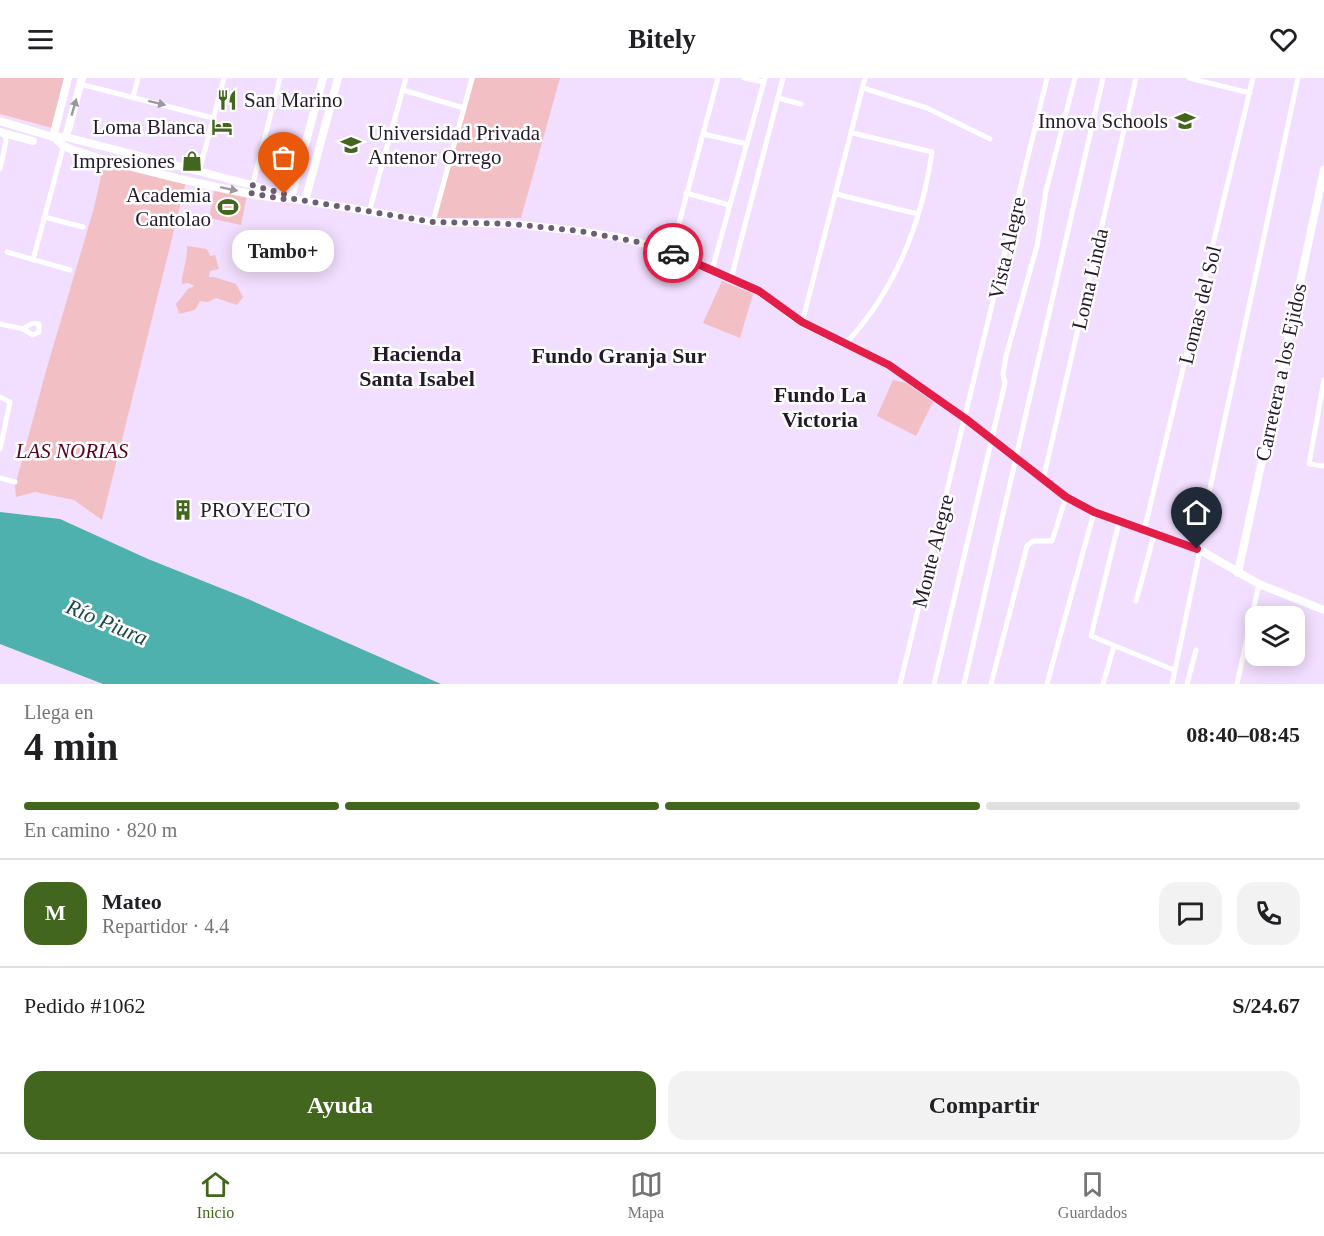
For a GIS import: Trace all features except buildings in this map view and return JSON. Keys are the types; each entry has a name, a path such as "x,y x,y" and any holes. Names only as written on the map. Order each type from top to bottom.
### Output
{"main road":[{"path":"53,136 68,78"},
{"path":"286,197 323,78"},
{"path":"305,201 338,78"},
{"path":"66,137 81,81"},
{"path":"2,121 199,172 251,189"},
{"path":"2,121 6,134 33,141"},
{"path":"53,136 63,146 119,163 305,201 433,222 513,224 579,231 638,242 671,253 759,291 802,322 889,365 966,419 1066,497 1094,512 1144,532 1199,550 1259,584 1324,610"},
{"name":"Carretera a los Ejidos","path":"1238,573 1324,170"}],"street":[{"path":"133,97 138,78"},
{"path":"199,172 224,78"},
{"path":"251,189 280,78"},
{"path":"369,213 406,78"},
{"path":"433,222 472,78"},
{"path":"671,253 718,78"},
{"path":"712,270 765,80 744,78"},
{"path":"731,279 783,78"},
{"path":"802,322 866,78"},
{"name":"Vista Alegre","path":"966,419 1047,78"},
{"path":"934,684 1005,383 1003,374 1005,356 1036,246 1046,191 1075,78"},
{"path":"964,684 1103,78"},
{"name":"Loma Linda","path":"1043,481 1136,78"},
{"path":"1189,78 1250,93"},
{"name":"Lomas del Sol","path":"1144,532 1253,78"},
{"path":"1172,684 1298,78"},
{"path":"81,81 213,118"},
{"path":"863,88 927,108 990,139"},
{"path":"403,90 464,108"},
{"path":"778,98 801,104"},
{"path":"0,169 6,134 26,128"},
{"path":"846,343 868,319 888,286 913,231 932,152 853,133"},
{"path":"703,134 747,144"},
{"path":"33,260 66,137"},
{"path":"686,193 729,205"},
{"path":"836,194 918,214"},
{"path":"44,217 83,227"},
{"path":"7,252 70,270"},
{"path":"0,324 23,329"},
{"path":"1324,380 1310,464 1324,466"},
{"path":"0,397 10,402 0,449"},
{"name":"Monte Alegre","path":"900,684 966,419"},
{"path":"0,478 15,483"},
{"path":"991,684 1026,549 1033,541 1052,541 1066,497"},
{"path":"1047,684 1094,512"},
{"path":"1119,522 1091,633 1093,638 1174,670"},
{"path":"1136,602 1154,535"},
{"path":"1237,684 1259,584"},
{"path":"1103,684 1114,646"},
{"path":"1187,684 1196,650"}],"green space":[{"path":"0,78 65,78 52,128 0,114"},
{"path":"475,78 560,78 521,218 436,218"},
{"name":"LAS NORIAS","path":"104,163 186,182 102,520 74,500 35,492 16,497 15,486 94,208"},
{"name":"Academia Cantolao","path":"215,188 247,195 241,225 209,218"},
{"path":"187,246 207,249 210,256 215,255 219,269 210,271 209,277 236,284 243,297 237,305 216,298 208,302 200,301 195,310 179,314 176,304 188,289 195,286 188,283 182,284"},
{"path":"722,281 753,294 740,338 703,323"},
{"path":"893,380 906,383 933,402 916,436 877,416"}],"water":[{"name":"Río Piura","path":"0,512 60,519 441,684 103,684 0,644"}],"way so far":[{"path":"284,194 252,185 250,193 433,222 513,224 579,231 622,238 673,253"}],"place":[{"name":"San Marino","path":"227,100"},
{"name":"Innova Schools","path":"1185,121"},
{"name":"Loma Blanca","path":"222,127"},
{"name":"Universidad Privada Antenor Orrego","path":"351,145"},
{"name":"Impresiones","path":"192,161"},
{"name":"Tambo+","path":"284,194"},
{"name":"Academia Cantolao","path":"228,207"},
{"name":"PROYECTO","path":"183,510"}],"district":[{"name":"Fundo Granja Sur","path":"619,355"},
{"name":"Hacienda Santa Isabel","path":"417,366"},
{"name":"Fundo La Victoria","path":"820,406"}],"route":[{"path":"673,253 759,291 802,322 889,365 966,419 1066,497 1094,512 1144,532 1197,549"}]}
